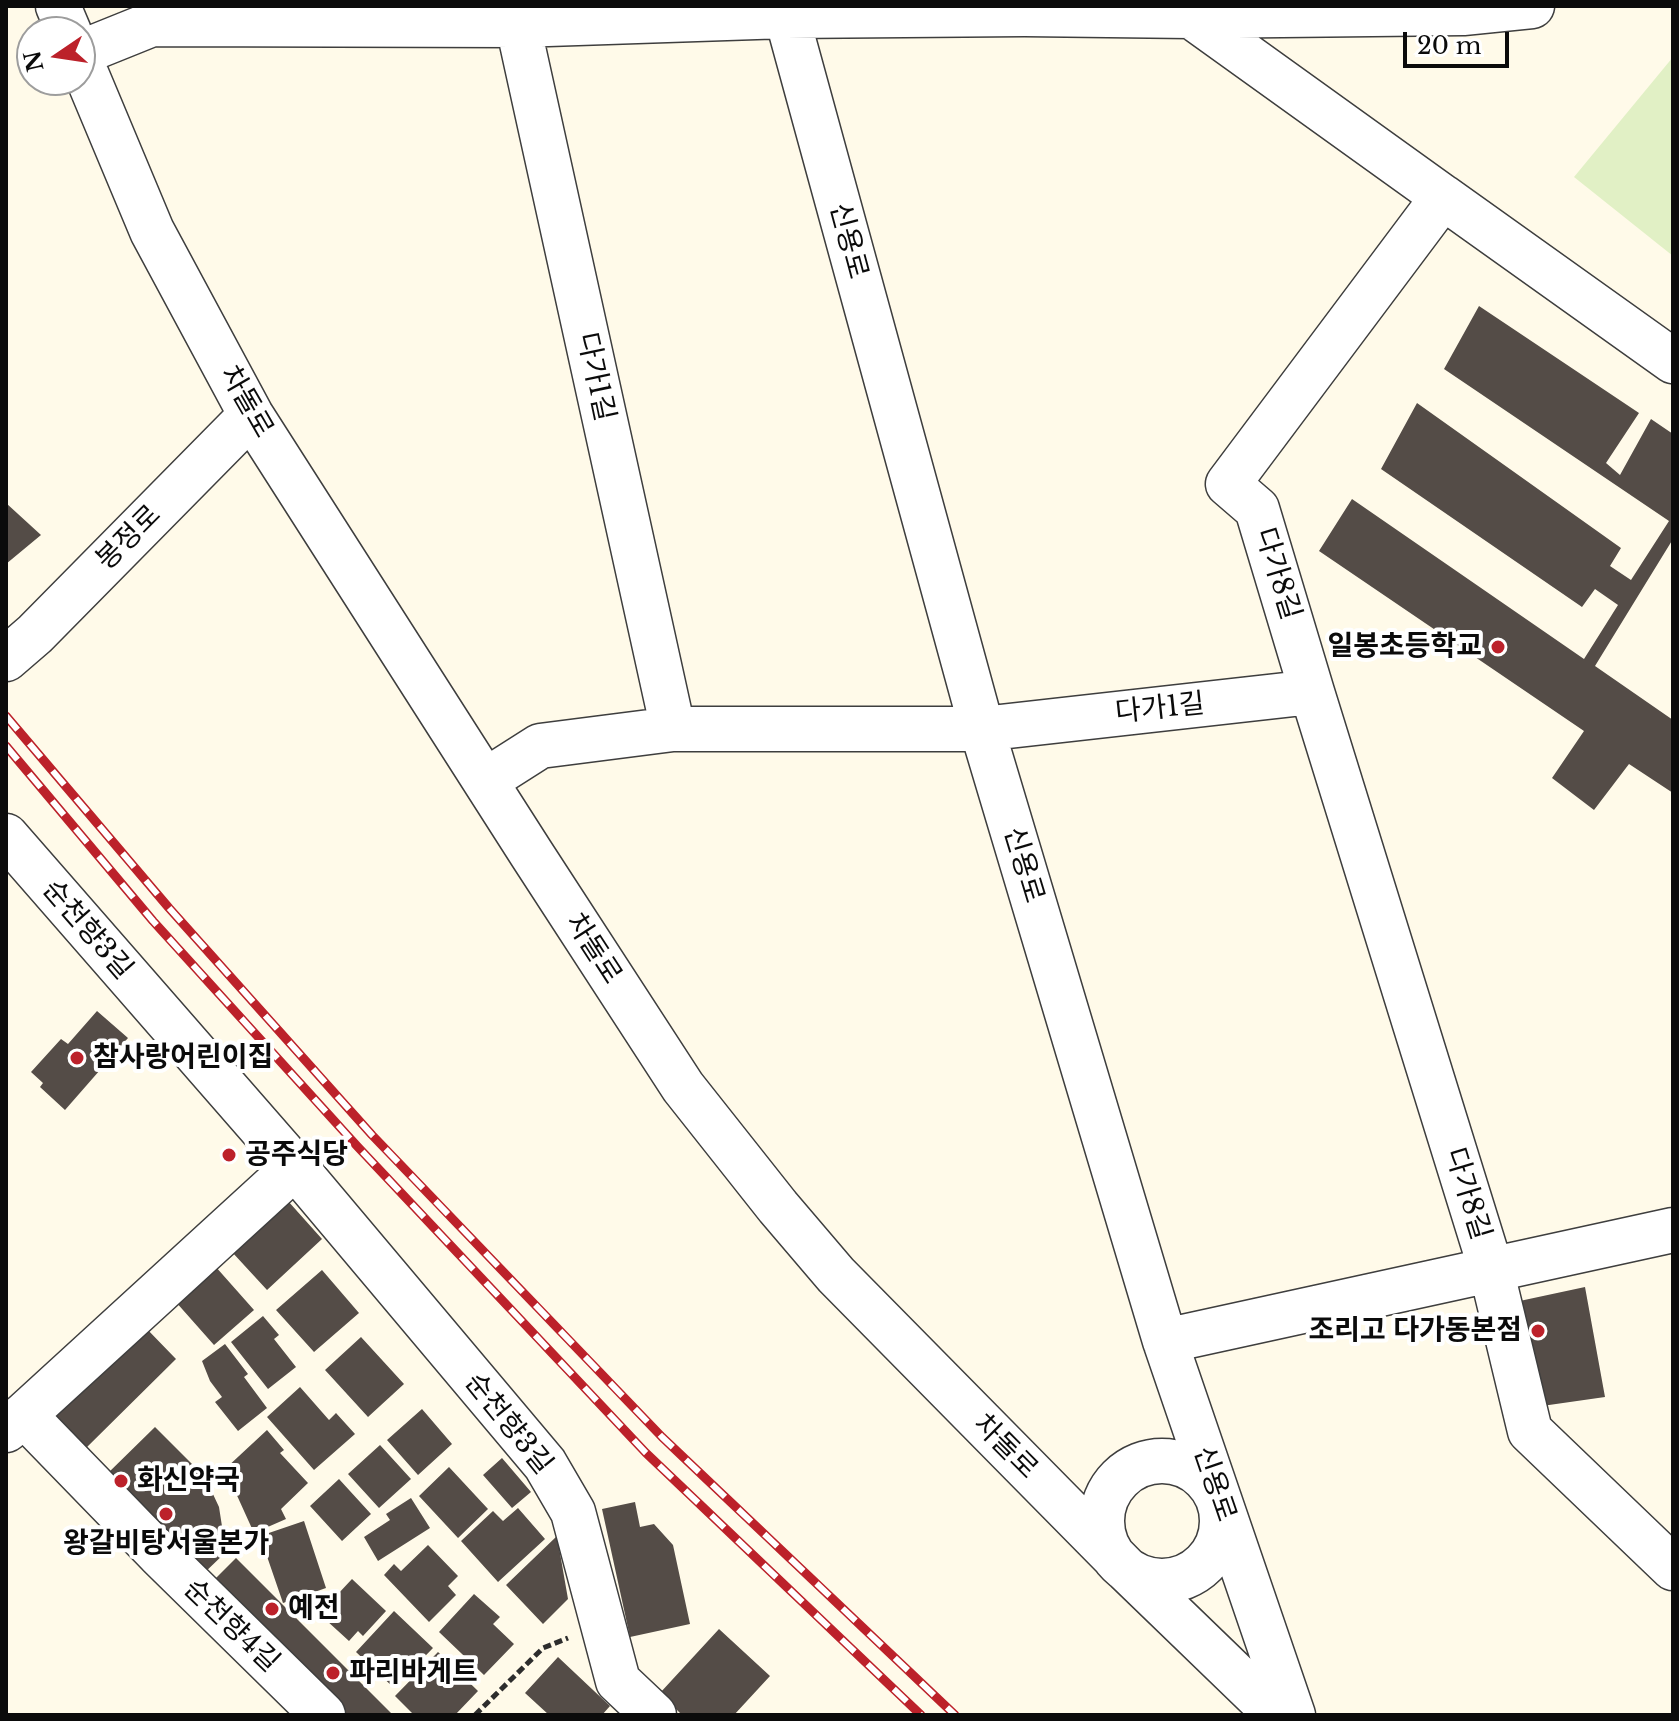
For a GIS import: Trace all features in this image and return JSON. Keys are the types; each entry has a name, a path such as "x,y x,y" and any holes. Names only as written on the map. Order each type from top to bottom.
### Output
{"street":[{"path":"96,49 152,24 518,25 785,11 1024,14 1532,6"},
{"name":"신용로","path":"785,11 982,729 1165,1341 1293,1715"},
{"path":"1189,11 1673,361"},
{"name":"다가1길","path":"518,25 673,729"},
{"name":"차돌로","path":"96,95 152,231 251,415 683,1087 836,1275 1127,1570 1277,1715"},
{"name":"다가8길","path":"1443,197 1228,484 1257,509 1491,1269 1530,1431 1673,1568"},
{"name":"봉정로","path":"6,659 35,634 251,415"},
{"name":"다가1길","path":"485,781 540,746 673,729 982,729 1312,692"},
{"name":"순천향3길","path":"6,836 295,1167 545,1464 573,1512 618,1681 654,1715"},
{"path":"15,1423 295,1167"},
{"path":"1009,1452 1049,1474 1094,1478 1132,1468 1151,1461 1172,1460 1192,1467 1207,1480 1219,1497 1223,1516 1221,1536 1213,1554 1200,1569 1183,1578 1163,1582 1144,1579 1127,1570 1112,1556 1104,1537 1102,1517 1106,1497 1116,1480 1132,1468 1159,1442 1172,1405 1165,1341 1673,1230"},
{"name":"순천향4길","path":"15,1423 159,1554 323,1715"}],"path":[{"path":"475,1715 543,1648 603,1624"}],"green space":[{"path":"1673,57 1673,256 1574,177"}],"building":[{"path":"1479,306 1639,413 1606,463 1620,475 1651,419 1673,434 1673,539 1595,666 1673,720 1673,793 1629,764 1594,810 1552,778 1584,731 1319,551 1352,499 1584,659 1618,605 1595,589 1582,607 1381,469 1417,403 1621,548 1610,566 1631,580 1669,521 1444,369"},
{"path":"6,503 41,535 6,564"},
{"name":"참사랑어린이집","path":"97,1011 128,1038 65,1110 40,1087 43,1083 31,1072 61,1039 68,1044"},
{"path":"288,1201 322,1239 267,1290 232,1252"},
{"path":"215,1266 254,1310 214,1345 175,1301"},
{"path":"322,1270 359,1313 314,1352 276,1310"},
{"path":"1585,1287 1605,1397 1535,1407 1515,1302"},
{"path":"263,1316 279,1335 274,1339 296,1367 268,1389 231,1342"},
{"path":"144,1326 176,1359 84,1450 52,1418"},
{"path":"361,1337 404,1384 368,1417 325,1370"},
{"path":"225,1344 248,1374 244,1377 267,1408 238,1431 215,1402 222,1397 210,1381 202,1361"},
{"path":"300,1387 329,1420 336,1413 355,1434 314,1470 267,1417"},
{"path":"422,1409 452,1444 418,1475 387,1440"},
{"path":"155,1427 205,1477 219,1507 226,1552 201,1576 105,1476"},
{"path":"267,1430 284,1450 280,1453 308,1483 281,1509 286,1519 254,1533 225,1469"},
{"path":"380,1445 411,1479 379,1508 348,1474"},
{"path":"502,1458 531,1492 512,1508 483,1475"},
{"path":"449,1467 488,1509 458,1538 419,1496"},
{"path":"339,1479 371,1514 342,1541 310,1506"},
{"path":"411,1498 430,1528 378,1561 364,1537 390,1520 386,1514"},
{"path":"635,1502 640,1527 654,1524 673,1545 690,1624 630,1637 602,1509"},
{"path":"518,1508 545,1539 498,1582 461,1541 493,1511 503,1521"},
{"path":"304,1521 326,1588 283,1603 260,1536"},
{"path":"557,1536 568,1599 543,1624 506,1585"},
{"path":"428,1545 458,1576 448,1586 456,1595 429,1622 384,1575 394,1564 401,1571"},
{"path":"236,1558 393,1715 341,1715 210,1584"},
{"path":"352,1579 386,1611 363,1636 358,1631 349,1641 315,1610 333,1591 337,1595"},
{"path":"474,1594 500,1617 493,1624 514,1644 484,1675 439,1632"},
{"path":"394,1611 433,1648 394,1688 356,1652"},
{"path":"719,1629 770,1676 734,1715 682,1715 660,1693"},
{"path":"438,1652 478,1691 455,1715 414,1715 395,1696"},
{"path":"558,1657 610,1706 602,1715 549,1715 525,1693"}],"railway":[{"path":"6,716 169,908 372,1135 662,1437 955,1715"},
{"path":"6,746 153,921 357,1146 646,1453 921,1715"}],"place":[{"name":"일봉초등학교","path":"1498,647"},
{"name":"참사랑어린이집","path":"77,1058"},
{"name":"공주식당","path":"229,1155"},
{"name":"조리고 다가동본점","path":"1538,1331"},
{"name":"화신약국","path":"121,1481"},
{"name":"왕갈비탕서울본가","path":"166,1514"},
{"name":"예전","path":"272,1609"},
{"name":"파리바게트","path":"333,1673"}]}
